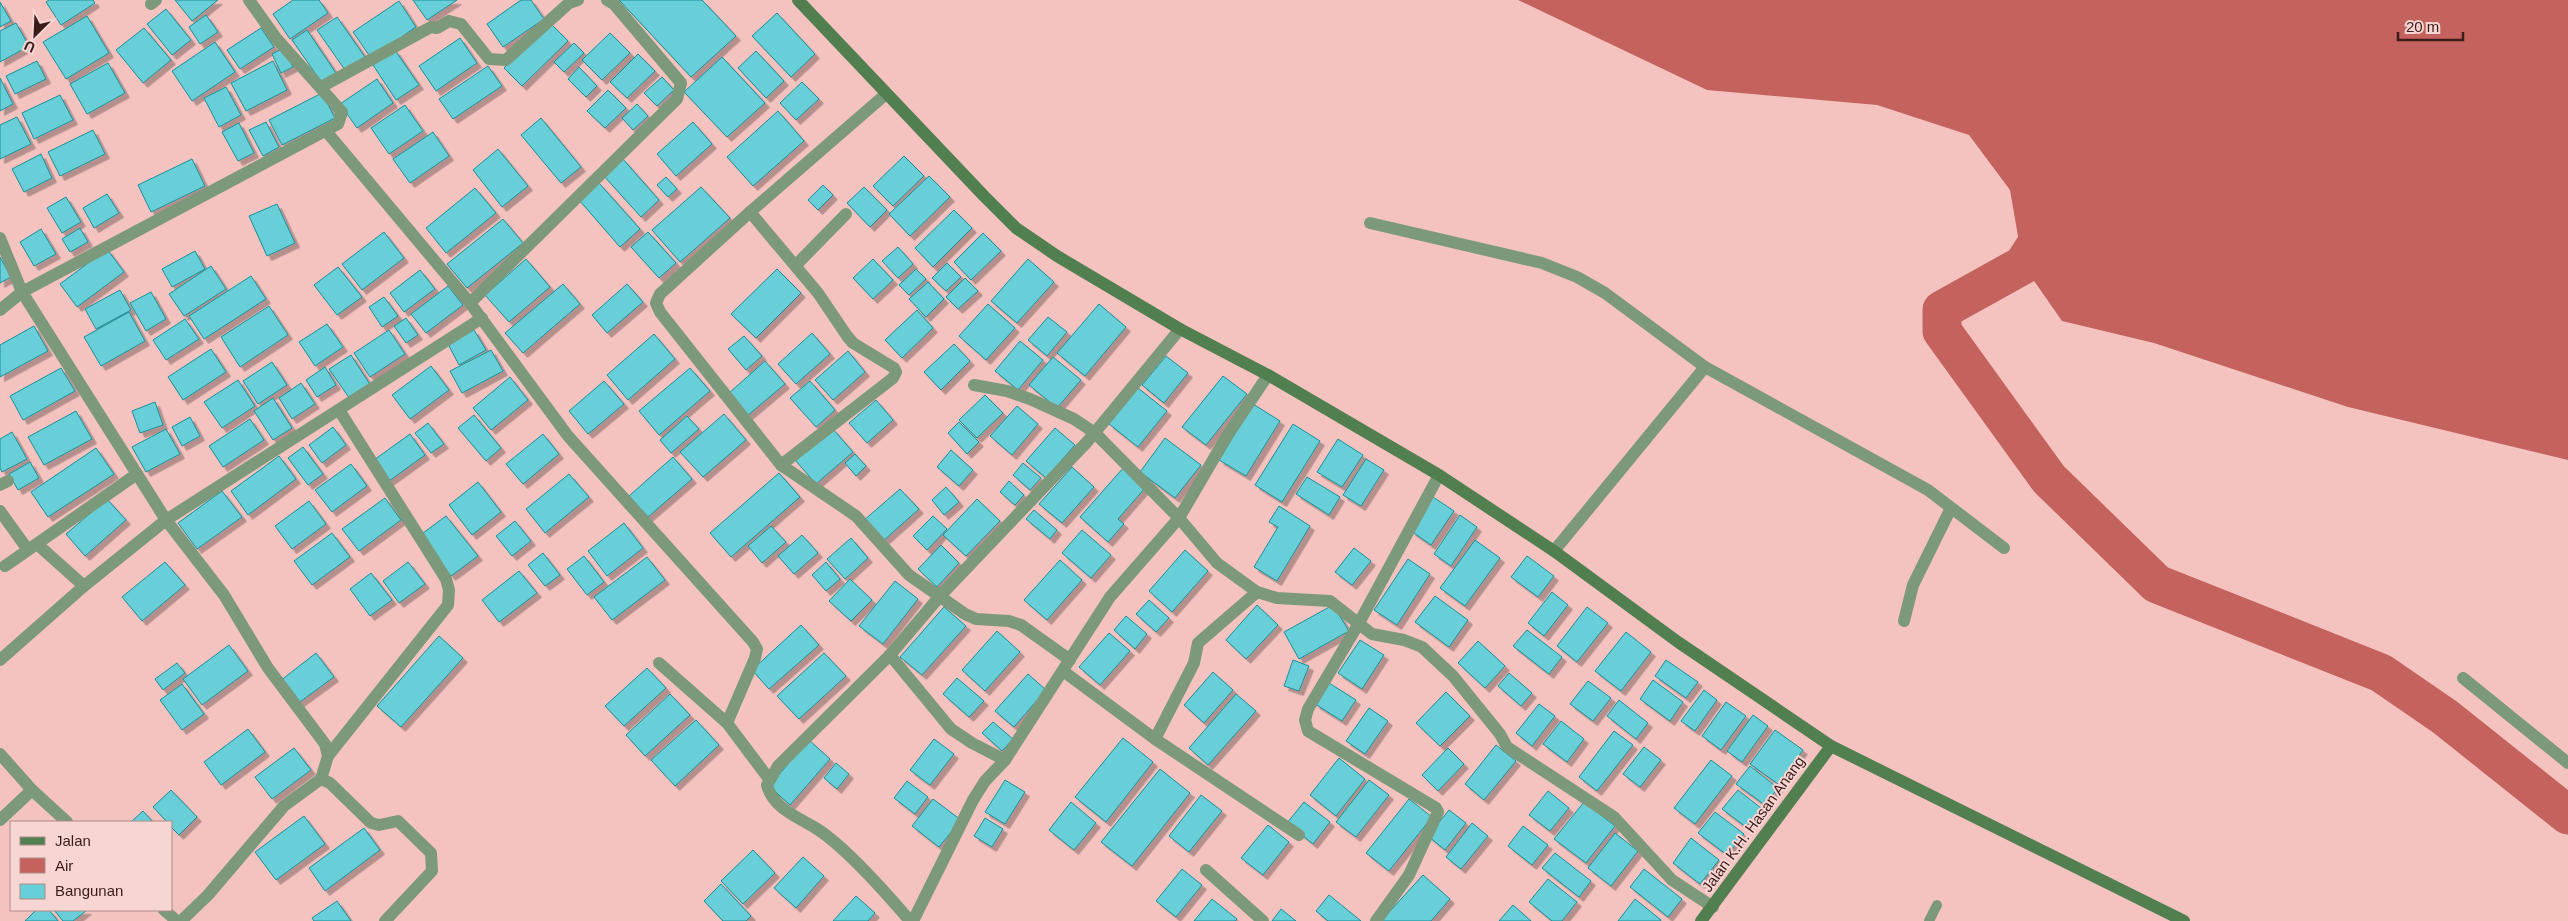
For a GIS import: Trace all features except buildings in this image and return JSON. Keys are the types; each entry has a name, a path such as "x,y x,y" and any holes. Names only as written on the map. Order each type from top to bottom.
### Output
{"street":[{"path":"0,310 22,292 338,124 342,112 276,38 249,0"},
{"path":"321,87 430,28 437,28 449,21 461,24 489,59 506,60 569,3 578,0"},
{"path":"470,303 677,99 681,83 614,4 607,0"},
{"path":"798,0 1016,228 1057,256 1180,329 1268,375 1439,475 1554,550 1678,642 1831,746 2184,921"},
{"path":"886,94 750,212 660,294 656,303 660,312 781,465 856,516 909,575 965,614 976,618 1009,621 1021,625 1070,660"},
{"path":"326,131 482,318 568,436 753,642 757,649 755,658 727,723"},
{"path":"750,212 796,265 853,343 894,368 896,372 893,378 781,465"},
{"path":"796,265 846,214"},
{"path":"1370,223 1542,263 1577,277 1605,293 1705,367 1928,490 2004,548"},
{"path":"0,238 22,292 166,520 224,595 268,668 324,744 328,756"},
{"path":"0,660 84,586 166,520 482,318"},
{"path":"1180,329 1095,433 940,596 890,655 778,766 769,779 767,785 774,800 784,809 827,835 912,921 973,800 986,781 1005,760 1110,597 1179,518 1227,436 1268,375"},
{"path":"1554,550 1705,367"},
{"path":"974,386 1007,391 1030,399 1074,419 1095,433 1179,518 1217,562 1257,592 1276,598 1330,600 1372,634 1404,640 1422,647 1453,676 1500,734 1507,747 1614,816 1672,880 1713,907"},
{"path":"181,921 208,895 284,806 321,779 328,756 448,605 449,590 446,579 339,410"},
{"path":"5,566 137,474"},
{"path":"1376,921 1409,875 1438,812 1436,808 1308,731 1306,720 1308,709 1359,623 1439,475"},
{"path":"1904,621 1913,585 1951,508"},
{"path":"0,511 33,547 84,586"},
{"path":"1156,739 1194,662 1198,642 1257,592"},
{"path":"890,655 951,728 972,743 1005,760"},
{"path":"659,663 727,723 769,779"},
{"path":"1063,671 1156,739 1299,835"},
{"path":"2463,678 2568,763"},
{"name":"Jalan K.H. Hasan Anang","path":"1701,921 1831,746"},
{"path":"0,754 32,790 67,821"},
{"path":"321,779 330,783 371,823 379,825 398,821 431,853 432,871 385,921"},
{"path":"0,820 32,790"},
{"path":"1206,870 1263,921"},
{"path":"165,911 176,921"}],"lane":[{"path":"1929,921 1937,905"}],"water":[{"path":"1518,0 2568,0 2568,460 2348,407 2154,343 2062,321 2023,265 2010,190 1969,135 1877,105 1707,90"}],"waterway":[{"path":"2052,220 2023,265 1942,310 1942,331 2049,479 2157,584 2381,673 2445,717 2568,815"}]}
